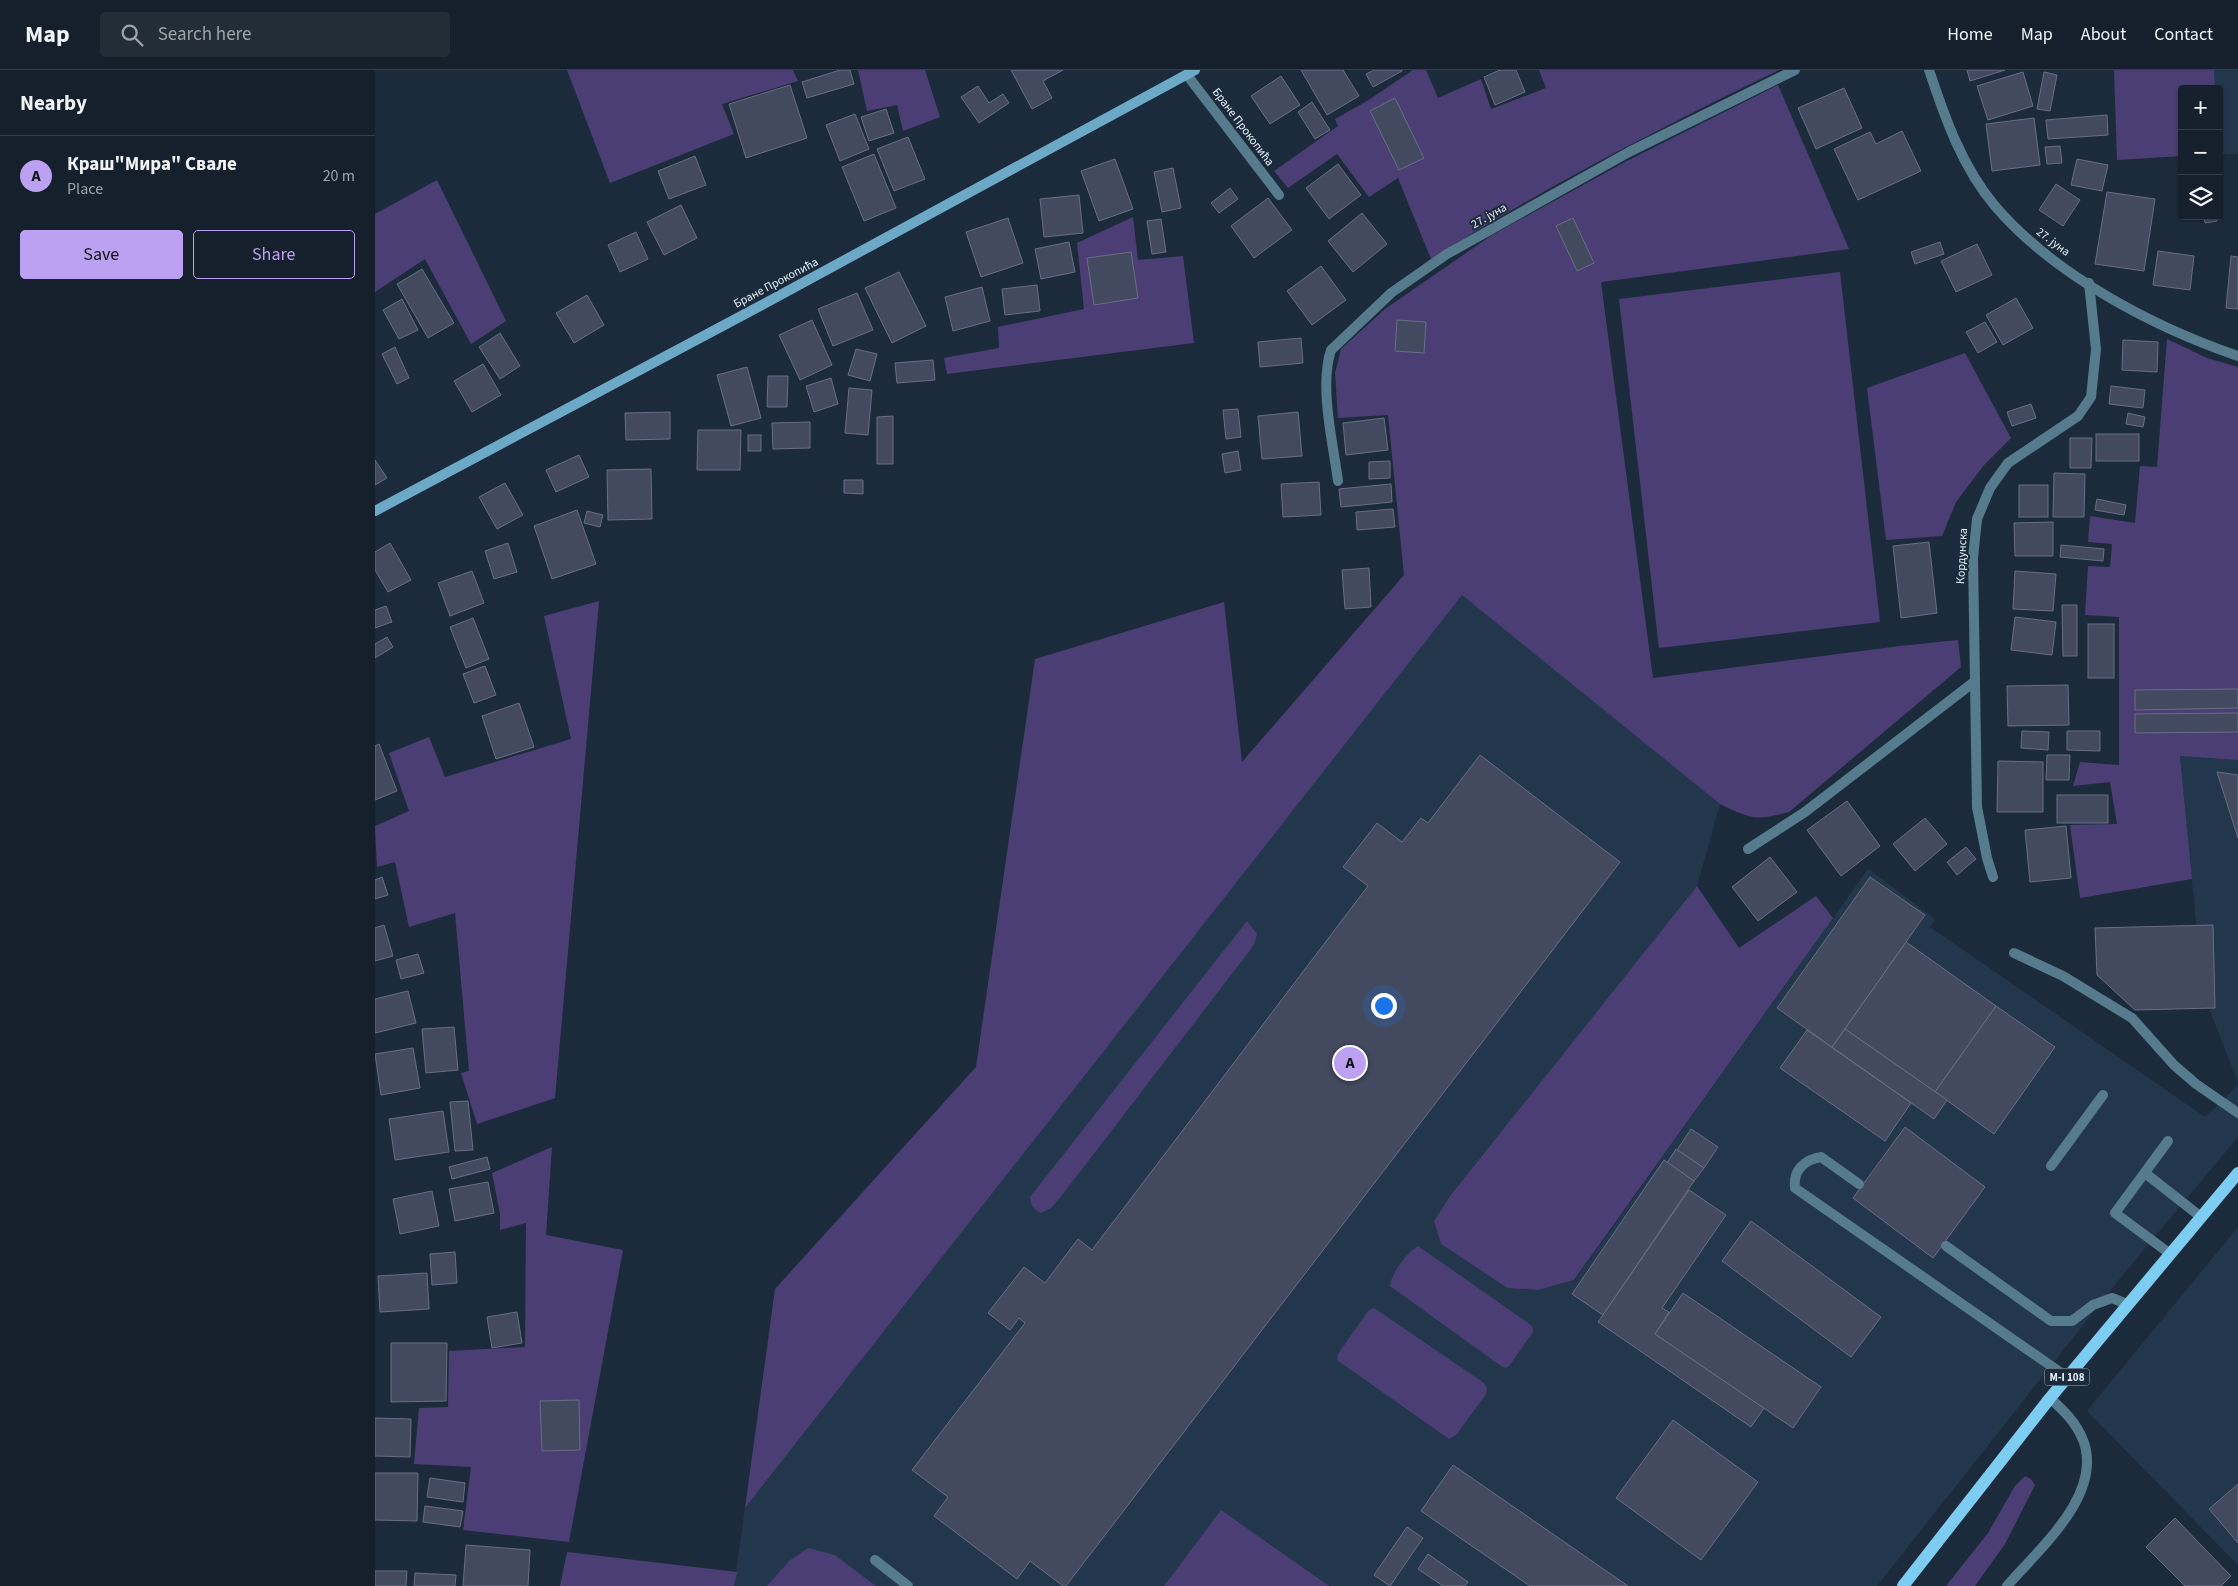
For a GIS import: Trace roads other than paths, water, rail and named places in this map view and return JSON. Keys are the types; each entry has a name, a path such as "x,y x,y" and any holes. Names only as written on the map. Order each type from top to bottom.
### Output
{"main road":[{"name":"M-I 108","path":"1903,1586 2049,1398 2238,1173"}],"street":[{"name":"27. јуна","path":"1338,481 1325,380 1327,362 1331,350 1391,293 1447,254 1544,199 1716,107 1795,70"},
{"name":"27. јуна","path":"1929,70 1948,126 1967,164 1994,205 2026,239 2139,315 2192,340 2238,356"},
{"name":"Бране Прокопића","path":"375,511 751,311 1191,72 1279,195"},
{"name":"Кордунска","path":"1993,878 1977,807 1973,558 1977,519 1990,488 2007,463 2078,416 2091,396 2096,349 2089,283"},
{"path":"1747,849 1805,812 1974,682"},
{"path":"2014,954 2063,976 2132,1018 2174,1065 2196,1084 2238,1113"},
{"path":"2051,1166 2103,1094"},
{"path":"2168,1141 2115,1213 2169,1253"},
{"path":"1859,1184 1821,1156 1803,1163 1798,1171 1795,1188 2067,1376"},
{"path":"2145,1173 2201,1217"},
{"path":"1945,1246 2051,1322 2072,1321 2093,1305 2112,1298 2127,1304"},
{"path":"2007,1586 2067,1517 2083,1490 2087,1467 2083,1440 2070,1418 2049,1398"},
{"path":"875,1560 908,1586"}],"place":[{"name":"Краш\"Мира\" Свале","path":"1350,1063"}]}
